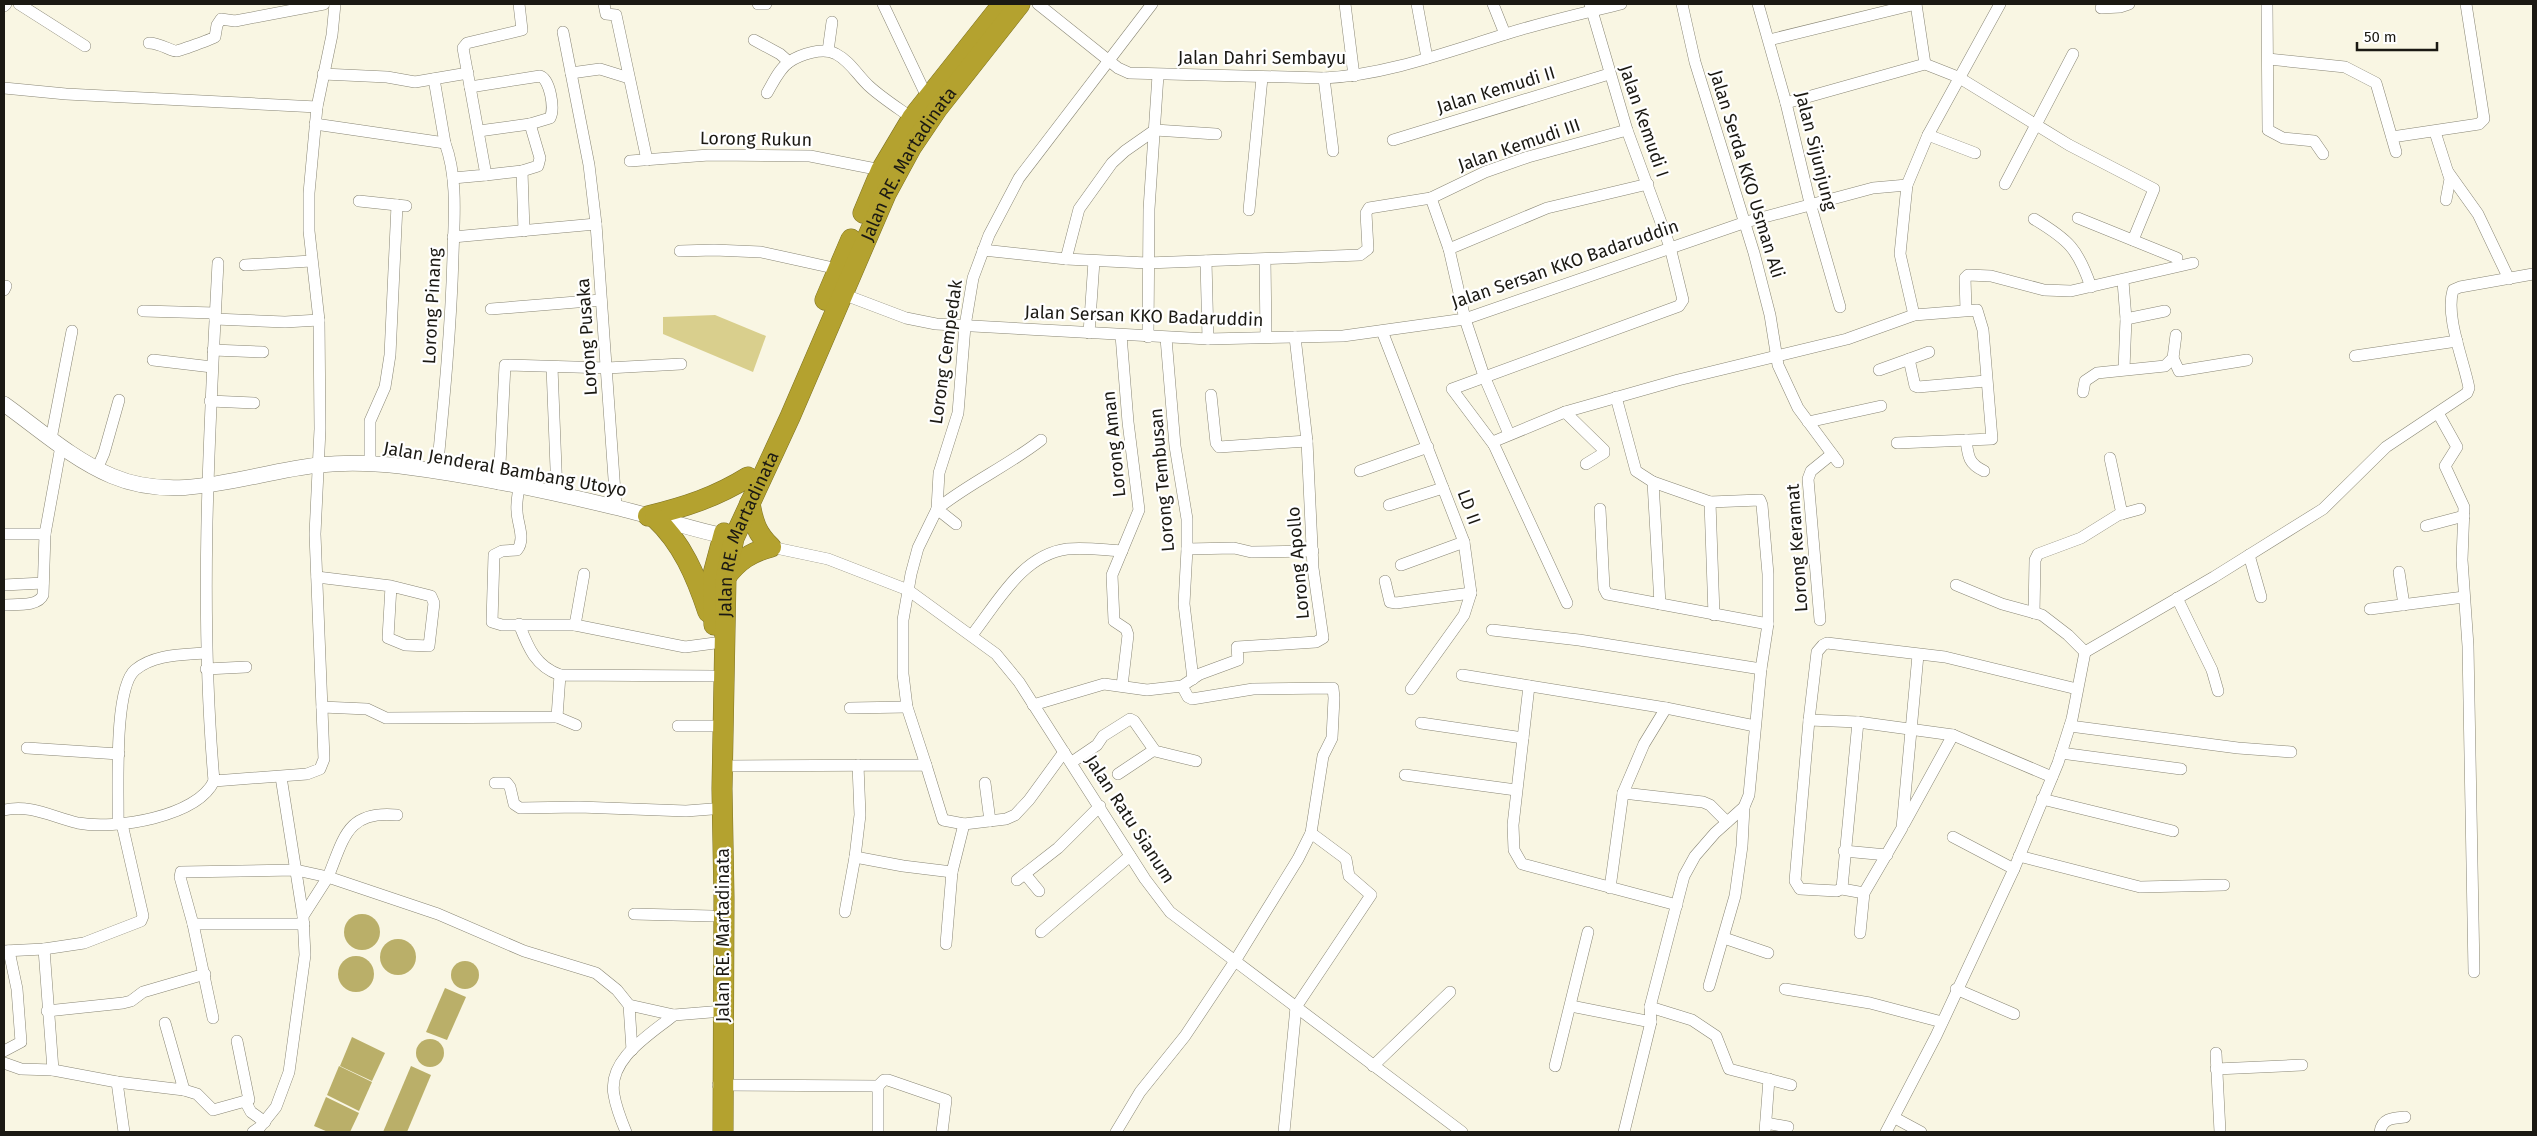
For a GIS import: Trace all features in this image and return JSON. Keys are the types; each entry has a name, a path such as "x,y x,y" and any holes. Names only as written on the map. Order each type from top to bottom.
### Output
{"highway":[{"name":"Jalan RE. Martadinata","path":"723,1132 718,1085 718,1012 726,577 729,537 750,504 836,292 910,148 938,108 1020,4"},
{"path":"718,1012 712,916 713,574 729,537 748,476 802,359 836,292 838,269 881,170 927,97 1000,5"},
{"path":"652,517 712,498 748,476"},
{"path":"726,577 737,562 752,553 770,547 755,527 750,504"},
{"path":"652,517 670,532 684,553 714,637"},
{"path":"713,1132 718,1085"}],"street":[{"path":"19,4 86,46"},
{"path":"149,43 162,44 171,50 179,50 215,37 218,22 221,19 235,21 324,4"},
{"path":"214,781 281,778 307,774 320,769 324,759 315,504 318,465 319,320 311,261 309,193 317,108 332,35 336,4"},
{"path":"486,175 464,45 467,42 521,31 523,27 519,4"},
{"path":"604,4 606,14 616,15 647,160"},
{"path":"758,4 766,4"},
{"path":"884,4 927,97"},
{"name":"Jalan Dahri Sembayu","path":"1038,4 1125,72 1158,75 1262,78 1354,76 1428,58 1590,7 1621,4"},
{"name":"Lorong Cempedak","path":"964,824 944,820 907,707 902,644 908,590 918,548 937,509 939,473 958,413 965,326 973,278 984,250 1019,178 1152,4"},
{"path":"1345,4 1354,76"},
{"path":"1417,4 1428,58"},
{"path":"1493,4 1504,34"},
{"name":"Jalan Serda KKO Usman Ali","path":"1682,4 1698,70 1746,222 1767,301 1776,355"},
{"name":"Jalan Sijunjung","path":"1758,4 1786,103 1810,204 1840,307"},
{"path":"1769,40 1916,4 1924,64"},
{"path":"1914,316 1900,254 1907,185 1928,134 2000,4"},
{"path":"2102,8 2120,7 2129,4"},
{"path":"2267,4 2268,130 2283,138 2314,141 2323,154"},
{"path":"2392,137 2479,124 2484,117 2466,4"},
{"name":"Jalan Kemudi I","path":"1484,376 1681,305 1683,298 1670,247 1627,130 1590,7"},
{"path":"828,51 832,22"},
{"path":"563,32 571,73 600,70 629,78"},
{"path":"754,40 780,54 789,62"},
{"path":"767,94 789,62 803,56 828,51 837,54 870,87 912,118"},
{"path":"2005,184 2034,125 2073,54"},
{"path":"2268,59 2345,67 2376,83 2396,152"},
{"path":"1786,103 1924,64 1958,77 2034,125 2092,158 2154,189 2133,240"},
{"path":"323,74 387,77 415,82 468,73"},
{"name":"Lorong Pusaka","path":"571,73 589,165 596,224 616,507"},
{"name":"Jalan Kemudi II","path":"1393,140 1609,74"},
{"path":"1148,337 1147,263 1158,75"},
{"path":"470,87 540,76 545,78 551,115 546,120 530,124 479,130"},
{"path":"1249,210 1262,78"},
{"path":"1324,78 1333,151"},
{"name":"Lorong Pinang","path":"434,79 444,143 453,178 454,237 448,357 437,472"},
{"path":"4,88 69,94 317,108"},
{"path":"315,124 444,143"},
{"path":"453,178 522,171 538,166 540,162 530,124"},
{"path":"1066,259 1075,219 1084,199 1118,157 1155,130 1216,134"},
{"name":"Jalan Kemudi III","path":"1264,259 1363,254 1368,246 1367,209 1431,198 1485,172 1528,157 1627,130"},
{"path":"2435,132 2450,184 2446,200"},
{"path":"1928,134 1975,153"},
{"name":"Lorong Rukun","path":"630,161 709,155 810,156 881,170"},
{"path":"522,171 524,231"},
{"path":"2448,172 2478,214 2509,279"},
{"path":"1450,250 1547,208 1648,184"},
{"name":"Jalan Sersan KKO Badaruddin","path":"836,292 906,318 936,324 1166,338 1343,336 1465,319 1746,222 1873,188 1907,185"},
{"path":"1431,198 1450,250 1465,319 1484,376 1509,434"},
{"path":"359,201 402,205 390,355 385,386 370,421 370,463"},
{"path":"2078,218 2177,258"},
{"path":"2034,219 2052,230 2074,249 2082,262 2091,287"},
{"path":"454,237 596,224"},
{"path":"984,250 1066,259 1147,263 1264,259 1266,338"},
{"path":"680,251 761,252 838,269"},
{"path":"1089,333 1094,260"},
{"path":"245,264 311,261"},
{"path":"1206,261 1208,339"},
{"path":"4,810 31,809 78,823 120,824 160,815 196,802 209,791 214,781 205,653 210,401 218,263"},
{"path":"1966,310 1965,278 1968,275 1991,276 2052,291 2123,281 2193,263"},
{"path":"1886,1132 1895,1118 1942,1022 2014,869 2052,777 2070,726 2085,652 2178,598 2323,509 2386,447 2469,390 2457,341 2451,304 2453,290 2460,287 2533,274"},
{"path":"2123,281 2126,318 2124,369"},
{"path":"491,309 601,300"},
{"path":"1494,445 1495,441 1509,434 1564,412 1616,397 1776,355 1846,339 1914,316 1977,310 1980,316 1992,437 1990,440 1898,443"},
{"path":"143,311 285,322 319,320"},
{"path":"2126,318 2165,311"},
{"path":"4,605 39,601 43,595 45,534 72,331"},
{"name":"LD II","path":"1382,331 1464,542 1471,593 1464,615 1411,689"},
{"name":"Lorong Aman","path":"1121,335 1128,422 1139,510 1111,582 1114,621 1126,629 1128,635 1122,686"},
{"path":"2176,335 2173,358 2179,371 2247,360"},
{"name":"Lorong Apollo","path":"1192,679 1210,669 1238,660 1237,647 1321,640 1313,551 1307,441 1295,337"},
{"name":"Lorong Tembusan","path":"1166,338 1175,446 1186,519 1187,549 1184,604 1192,679"},
{"path":"2355,356 2457,341"},
{"path":"213,350 263,352"},
{"path":"1879,370 1929,352"},
{"name":"Lorong Keramat","path":"1776,355 1778,365 1790,391 1808,422 1835,458 1811,471 1808,480 1820,620"},
{"path":"2083,392 2085,380 2097,373 2165,366 2173,358"},
{"path":"1909,359 1915,386 1918,387 1986,381"},
{"path":"153,360 212,367"},
{"path":"499,484 504,366 607,368 681,364"},
{"path":"552,367 557,494"},
{"path":"1484,376 1452,389 1494,445 1567,602"},
{"path":"1211,395 1216,443 1219,447 1307,441"},
{"path":"1616,397 1632,466 1636,471 1653,482 1710,502 1760,500 1762,505 1768,574 1768,624 1761,669 1750,789 1744,807 1742,846 1735,896 1709,986"},
{"path":"97,469 104,452 119,400"},
{"path":"210,401 254,403"},
{"name":"Jalan Jenderal Bambang Utoyo","path":"4,404 56,443 97,469 149,488 183,488 318,465 370,463 437,472 557,494 616,507 729,537"},
{"path":"1808,422 1881,406"},
{"path":"1564,412 1604,450 1604,453 1586,464"},
{"path":"2438,413 2456,445 2457,449 2445,466 2464,504 2462,560 2468,646 2474,972"},
{"path":"956,524 937,509 964,488 1010,462 1041,440"},
{"path":"1966,440 1969,460 1984,471"},
{"path":"1360,471 1428,447"},
{"path":"2110,458 2122,514"},
{"path":"1653,482 1660,604"},
{"path":"519,487 517,512 521,536 520,547 517,550 502,551 494,555 492,620 496,624 575,625 685,647 714,637"},
{"path":"1388,505 1443,488"},
{"path":"1710,502 1714,615"},
{"path":"1600,509 1606,593 1768,624"},
{"path":"2034,613 2035,560 2038,554 2081,538 2122,514 2140,509"},
{"path":"2426,526 2464,516"},
{"path":"4,534 45,534"},
{"path":"1401,565 1464,542"},
{"name":"Jalan Ratu Sianum","path":"770,547 828,559 908,590 972,635 1009,668 1072,762 1130,856 1170,912 1462,1132"},
{"path":"1187,549 1234,548 1251,552 1313,551"},
{"path":"972,635 1022,572 1041,557 1067,550 1122,551"},
{"path":"2249,555 2261,598"},
{"path":"2399,572 2404,605"},
{"path":"575,625 584,574"},
{"path":"317,577 391,586 409,589 433,597 429,646 405,645 389,640 391,586"},
{"path":"1385,581 1390,602 1471,593"},
{"path":"4,585 43,583"},
{"path":"1956,585 2002,604 2034,613 2049,620 2085,652"},
{"path":"2370,609 2464,597"},
{"path":"2178,598 2212,670 2218,691"},
{"path":"519,624 535,659 543,667 560,675 713,676"},
{"path":"1492,630 1580,640 1761,669"},
{"path":"1864,893 1842,889 1837,891 1800,889 1795,881 1809,720 1817,652 1822,644 1827,643 1945,657 2077,689"},
{"path":"4,1051 21,1042 17,989 6,951 44,949 84,943 141,921 143,916 120,824 119,754 122,704 127,680 135,670 146,663 164,657 205,653"},
{"path":"1902,828 1909,728 1918,655"},
{"path":"206,669 246,667"},
{"path":"560,675 563,716"},
{"path":"1462,675 1666,708 1755,726"},
{"path":"1033,705 1104,684 1147,690 1182,686 1192,679"},
{"path":"1116,1132 1140,1092 1185,1036 1235,961 1298,859 1311,833 1323,756 1332,738 1334,689 1253,689 1192,699 1188,697 1182,686"},
{"path":"1529,686 1516,790 1514,850 1518,860 1522,864 1677,905"},
{"path":"322,707 367,709 386,718 563,716 576,725"},
{"path":"850,708 907,707"},
{"path":"1610,888 1623,793 1644,744 1666,708"},
{"path":"1072,762 1097,745 1103,736 1130,719 1134,720 1154,750 1160,754 1196,761"},
{"path":"1809,720 1858,722 1953,735 2052,777"},
{"path":"1421,722 1523,738"},
{"path":"1842,889 1844,851 1858,722"},
{"path":"678,726 713,726"},
{"path":"2070,726 2238,748 2291,752"},
{"path":"1860,933 1864,893 1953,735"},
{"path":"27,748 119,754"},
{"path":"1118,774 1154,750"},
{"path":"946,944 952,872 964,824 1006,819 1021,811 1064,752"},
{"path":"2061,753 2181,769"},
{"path":"723,766 926,765"},
{"path":"845,912 860,815 858,766"},
{"path":"1405,775 1516,790"},
{"path":"252,1132 265,1122 276,1108 289,1072 305,955 304,920 281,778"},
{"path":"495,783 507,783 510,786 514,804 520,808 579,807 686,811 712,809"},
{"path":"985,783 990,821"},
{"path":"1623,793 1704,802 1727,822"},
{"path":"2042,799 2172,831"},
{"path":"1039,891 1021,877 1058,848 1100,806"},
{"path":"1624,1132 1651,1022 1650,1007 1684,876 1695,856 1744,807"},
{"path":"304,920 328,877 350,827 357,820 378,815 397,815"},
{"path":"1284,1132 1296,1007 1371,895 1349,876 1346,859 1311,833"},
{"path":"1953,837 2014,869"},
{"path":"1844,851 1887,854"},
{"path":"1041,932 1130,856"},
{"path":"2019,856 2140,887 2224,885"},
{"path":"855,857 903,866 952,872"},
{"path":"212,1018 205,974 180,878 181,872 296,870 328,877 438,914 524,951 596,973 617,990 629,1005 632,1050"},
{"path":"634,914 712,916"},
{"path":"193,924 304,920"},
{"path":"1555,1066 1588,932"},
{"path":"1724,938 1768,953"},
{"path":"44,949 47,1011 53,1070"},
{"path":"47,1011 123,1003 131,1001 143,992 205,974"},
{"path":"1785,988 1870,1002 1942,1022"},
{"path":"1956,990 2014,1014"},
{"path":"1373,1066 1450,992"},
{"path":"629,1005 674,1015 718,1012"},
{"path":"1571,1006 1651,1022"},
{"path":"1650,1007 1692,1020 1716,1036 1729,1069 1791,1085"},
{"path":"626,1132 613,1094 614,1078 619,1066 632,1050 674,1015"},
{"path":"165,1024 184,1090"},
{"path":"4,1063 22,1069 53,1070 117,1082 184,1090 197,1094 213,1110 250,1098 237,1041"},
{"path":"2216,1053 2220,1132"},
{"path":"2216,1069 2302,1065"},
{"path":"1769,1079 1765,1128 1788,1127"},
{"path":"878,1132 878,1086 884,1080 944,1098 946,1102 942,1132"},
{"path":"117,1082 124,1132"},
{"path":"718,1085 878,1086"},
{"path":"245,1101 251,1112 265,1122"},
{"path":"2380,1132 2382,1125 2387,1120 2405,1117"},
{"path":"1895,1118 1921,1132"}],"shaded area":[{"path":"715,315 766,336 753,372 663,334 663,317"},
{"path":"362,914 369,915 375,919 379,925 379,939 375,945 369,949 362,950 355,949 349,945 345,939 344,932 345,925 349,919 355,915"},
{"path":"398,939 405,940 411,944 415,950 415,964 411,970 405,974 398,975 391,974 385,970 381,964 380,957 381,950 385,944 391,940"},
{"path":"356,956 363,957 369,961 373,967 373,981 369,987 363,991 356,992 349,991 343,987 339,981 338,974 339,967 343,961 349,957"},
{"path":"465,961 475,965 479,975 475,985 465,989 455,985 451,975 455,965"},
{"path":"445,988 466,997 447,1040 426,1032"},
{"path":"352,1037 385,1053 372,1081 340,1066"},
{"path":"430,1039 440,1043 444,1053 440,1063 430,1067 420,1063 416,1053 420,1043"},
{"path":"339,1066 372,1082 359,1111 327,1095"},
{"path":"411,1066 431,1075 407,1132 383,1132"},
{"path":"326,1097 359,1113 350,1132 328,1132 314,1126"}]}
